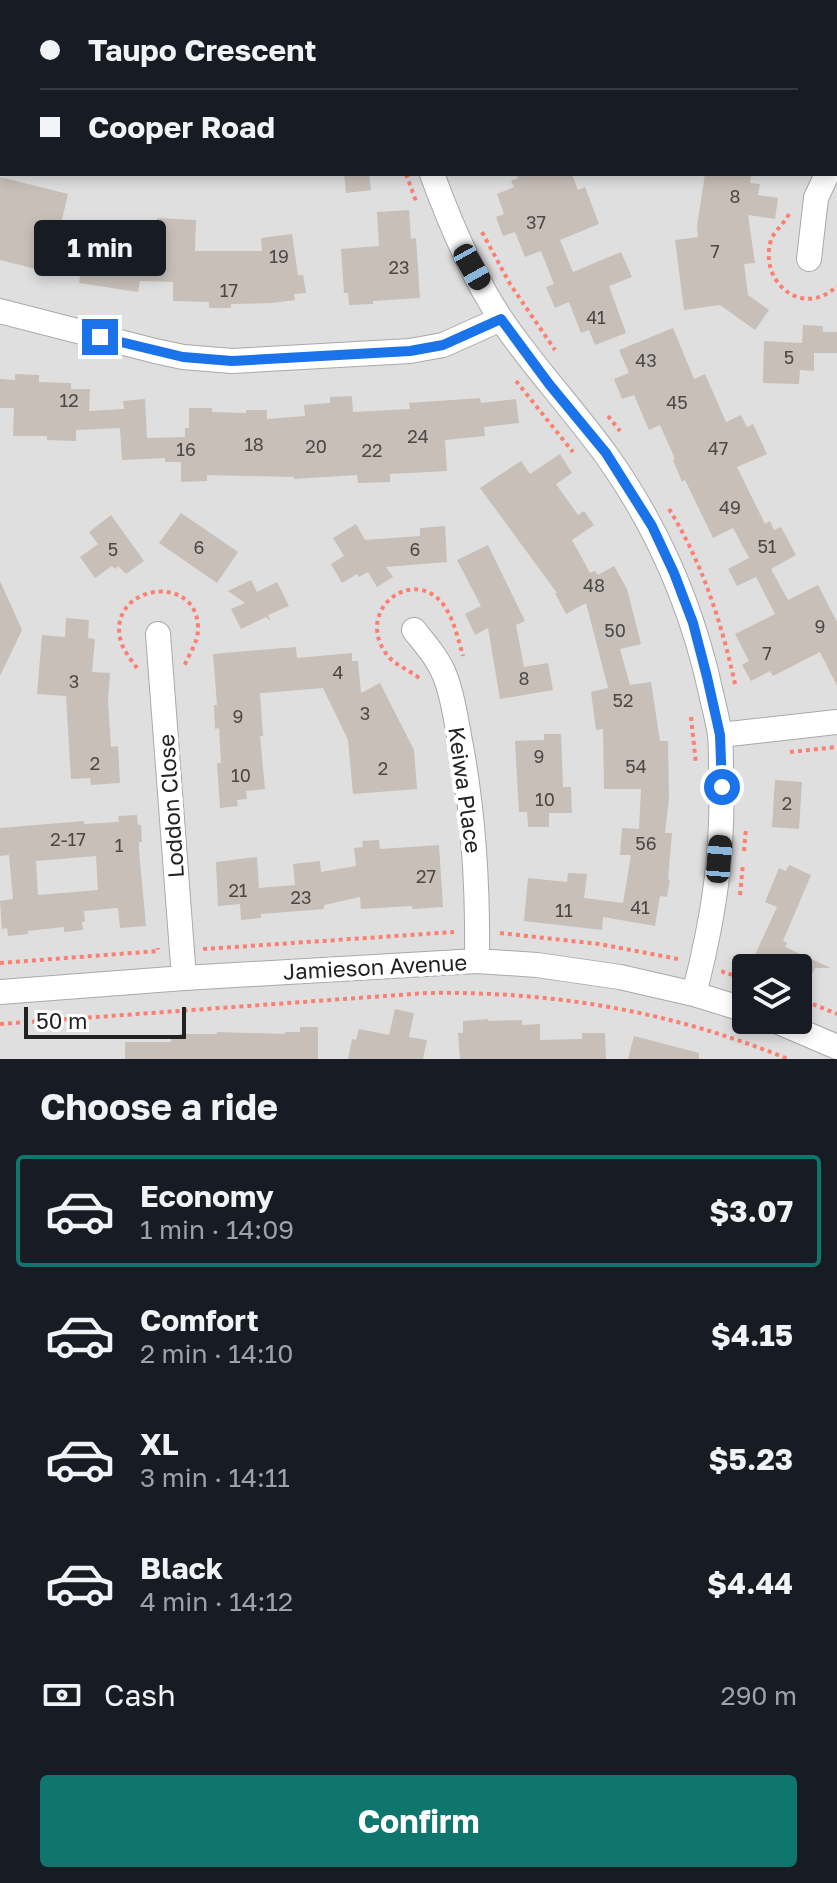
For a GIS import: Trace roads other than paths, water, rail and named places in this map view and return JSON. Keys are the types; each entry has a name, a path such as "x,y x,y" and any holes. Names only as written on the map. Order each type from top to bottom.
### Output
{"street":[{"path":"433,176 465,253 501,319 606,453 652,526 693,623 720,735 721,837 711,923 694,994"},
{"path":"809,259 816,198 826,176"},
{"path":"0,311 155,351 232,361 410,351 443,345 501,319"},
{"name":"Keiwa Place","path":"414,630 445,675 456,720 471,808 477,961"},
{"name":"Loddon Close","path":"158,634 184,978"},
{"path":"720,735 837,722"},
{"name":"Jamieson Avenue","path":"0,992 477,961 579,970 632,979 732,1006"},
{"path":"807,1034 837,1047"}]}
